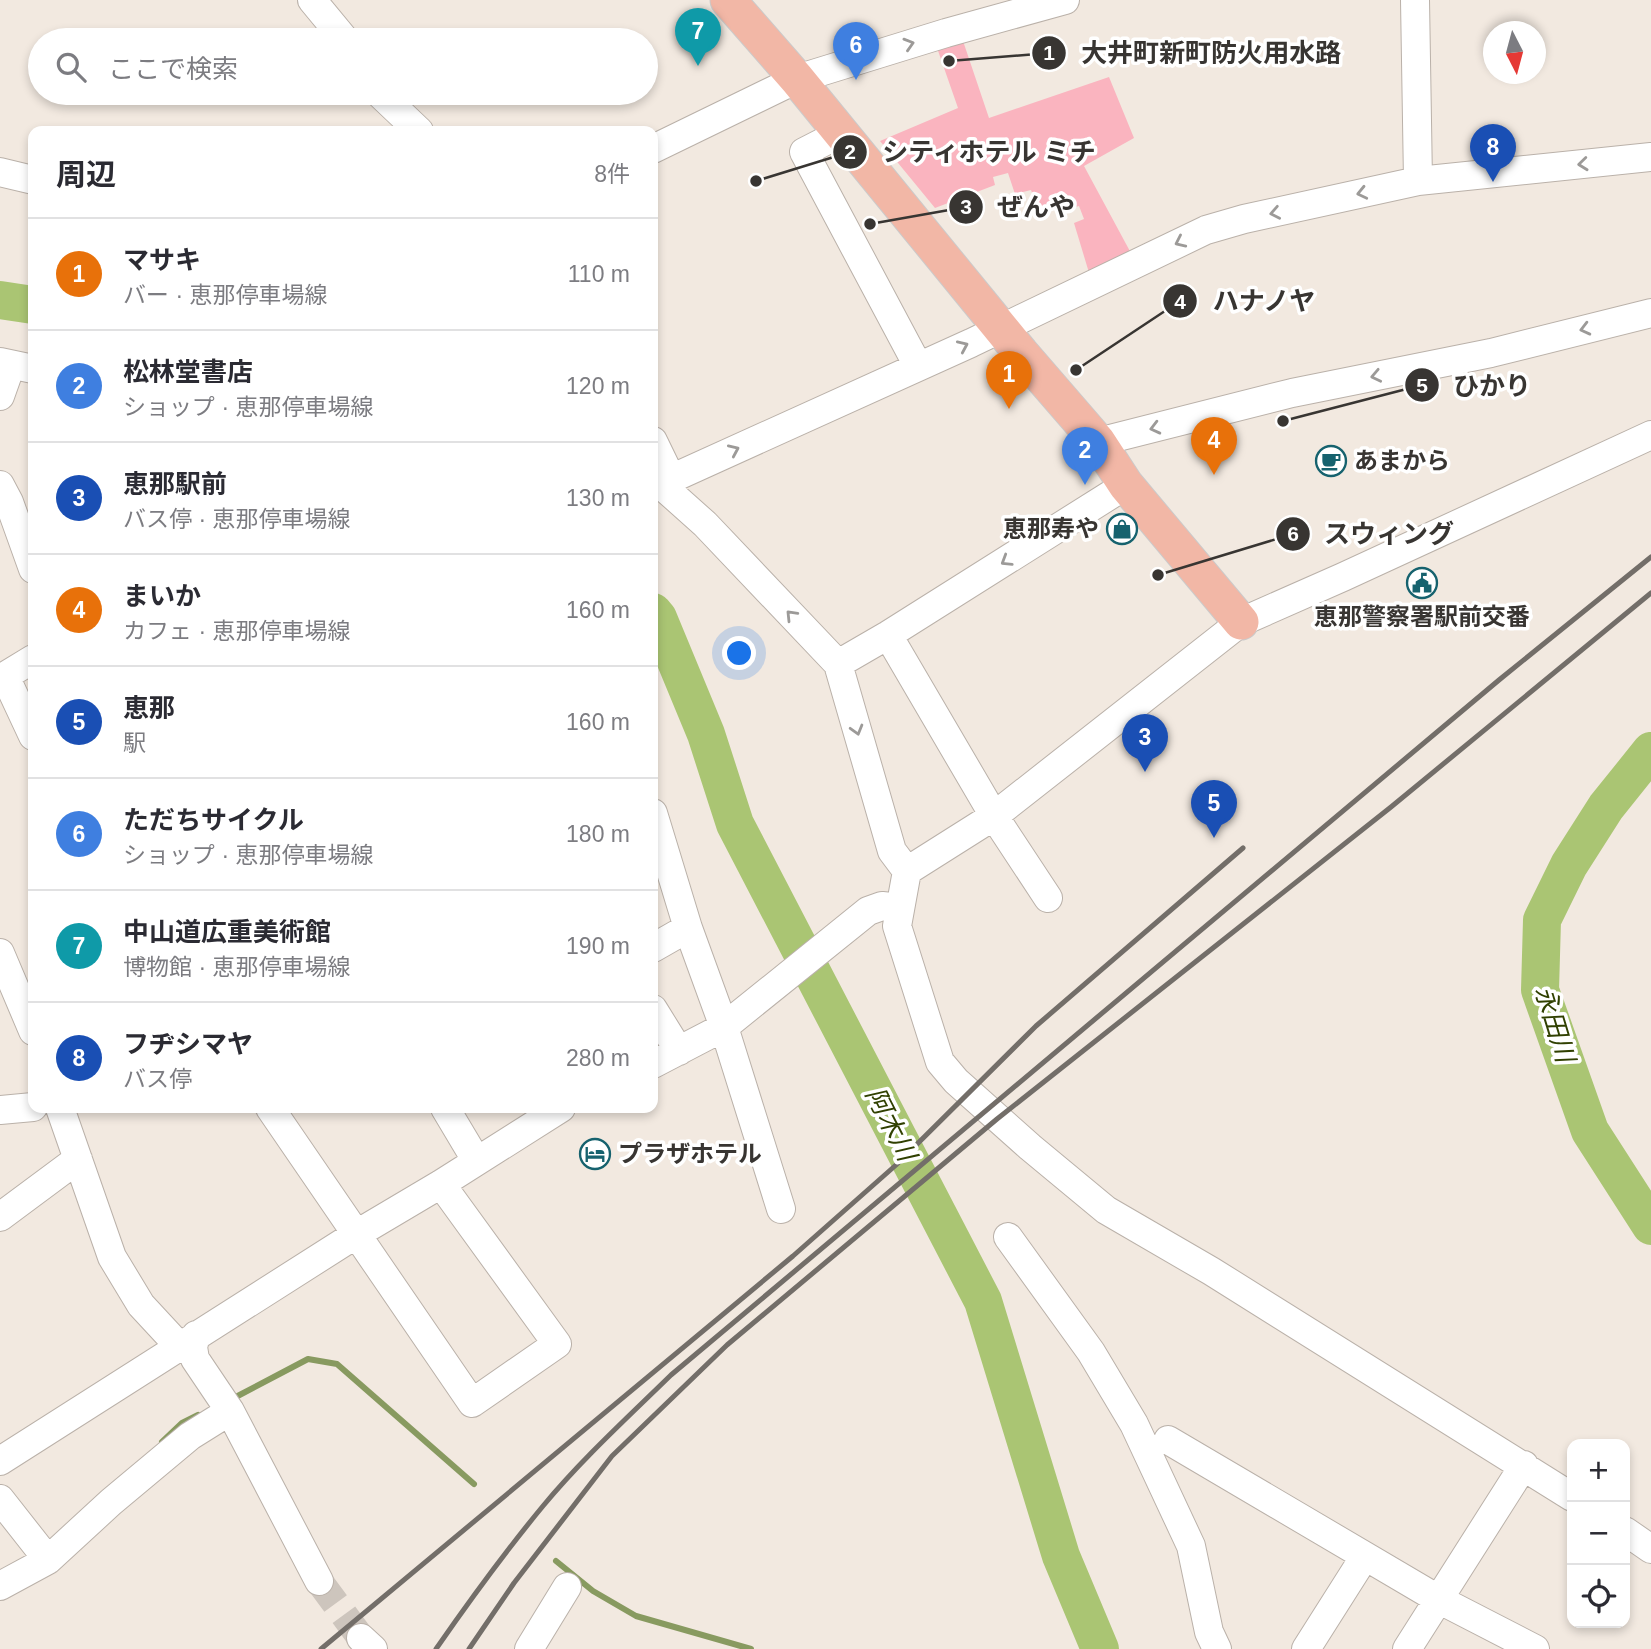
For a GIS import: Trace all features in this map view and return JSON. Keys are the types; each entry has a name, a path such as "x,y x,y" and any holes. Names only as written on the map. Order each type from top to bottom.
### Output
{"main road":[{"path":"728,0 797,79 1098,442 1126,485 1241,622"}],"street":[{"path":"312,0 335,28"},
{"path":"658,147 797,79 1065,0"},
{"path":"1415,0 1418,181"},
{"path":"392,105 414,126"},
{"path":"841,133 804,152 918,366"},
{"path":"662,482 1001,328 1206,229 1418,181 1651,157"},
{"path":"0,172 28,179"},
{"path":"1098,442 1292,393 1491,353 1651,313"},
{"path":"0,396 15,365"},
{"path":"1567,1494 1211,1271 1106,1210 1030,1147 956,1081 940,1062 897,926 907,871 994,816 1241,622 1343,578 1651,435"},
{"path":"658,464 662,482 668,491 705,524 838,664 892,851 907,871"},
{"path":"0,485 28,555"},
{"path":"838,664 1126,485"},
{"path":"888,635 994,816 1048,898"},
{"path":"28,662 2,678 28,727"},
{"path":"658,829 781,1209"},
{"path":"658,1062 724,1027 868,911 882,906 900,908"},
{"path":"658,945 688,928"},
{"path":"0,953 28,1019"},
{"path":"658,1017 679,1051"},
{"path":"0,1110 28,1107"},
{"path":"62,1113 111,1257 141,1304 193,1347 195,1359 225,1402 319,1581"},
{"path":"273,1113 472,1403 558,1344 441,1184"},
{"path":"448,1113 476,1160"},
{"path":"0,1461 187,1340 553,1113"},
{"path":"0,1217 78,1159"},
{"path":"1008,1237 1091,1352 1134,1424 1191,1546 1209,1632 1217,1649"},
{"path":"0,1586 48,1560 225,1402"},
{"path":"1168,1440 1438,1599 1535,1649"},
{"path":"1407,1649 1524,1465"},
{"path":"0,1499 48,1560"},
{"path":"1630,1534 1651,1549"},
{"path":"1306,1649 1365,1556"},
{"path":"529,1649 567,1587"}],"shaded area":[{"path":"962,38 989,118 1109,77 1134,138 1084,166 1132,255 1090,276 1074,223 1084,219 1079,206 1066,210 1064,205 1040,213 1031,190 1015,194 1008,173 993,177 995,185 935,208 880,141 958,108 936,45"}],"waterway":[{"name":"阿木川","path":"0,300 28,304"},
{"name":"阿木川","path":"658,618 706,734 735,824 983,1301 1061,1556 1100,1649"},
{"name":"永田川","path":"1651,751 1606,807 1569,865 1542,920 1540,990 1590,1131 1651,1226"},
{"path":"230,1400 308,1359 337,1364 474,1484"},
{"path":"162,1442 182,1423 198,1415"},
{"path":"556,1561 593,1591 636,1616 751,1649"}],"tunnel":[{"path":"319,1581 361,1638"}],"railway":[{"path":"436,1649 543,1506 589,1455 671,1375 1499,680 1651,557"},
{"path":"469,1649 514,1583 612,1456 727,1345 997,1119 1391,807 1651,593"},
{"path":"321,1649 793,1256 896,1165 1036,1026 1243,848"}],"place":[{"name":"大井町新町防火用水路","path":"949,61"},
{"name":"中山道広重美術館","path":"698,66"},
{"name":"ただちサイクル","path":"856,80"},
{"name":"シティホテル ミチ","path":"756,181"},
{"name":"フヂシマヤ","path":"1493,182"},
{"name":"ぜんや","path":"870,224"},
{"name":"ハナノヤ","path":"1076,370"},
{"name":"マサキ","path":"1009,409"},
{"name":"ひかり","path":"1283,421"},
{"name":"あまから","path":"1331,461"},
{"name":"まいか","path":"1214,475"},
{"name":"松林堂書店","path":"1085,485"},
{"name":"恵那寿や","path":"1122,529"},
{"name":"スウィング","path":"1158,575"},
{"name":"恵那警察署駅前交番","path":"1422,583"},
{"name":"恵那駅前","path":"1145,772"},
{"name":"恵那","path":"1214,838"},
{"name":"プラザホテル","path":"595,1154"}]}
